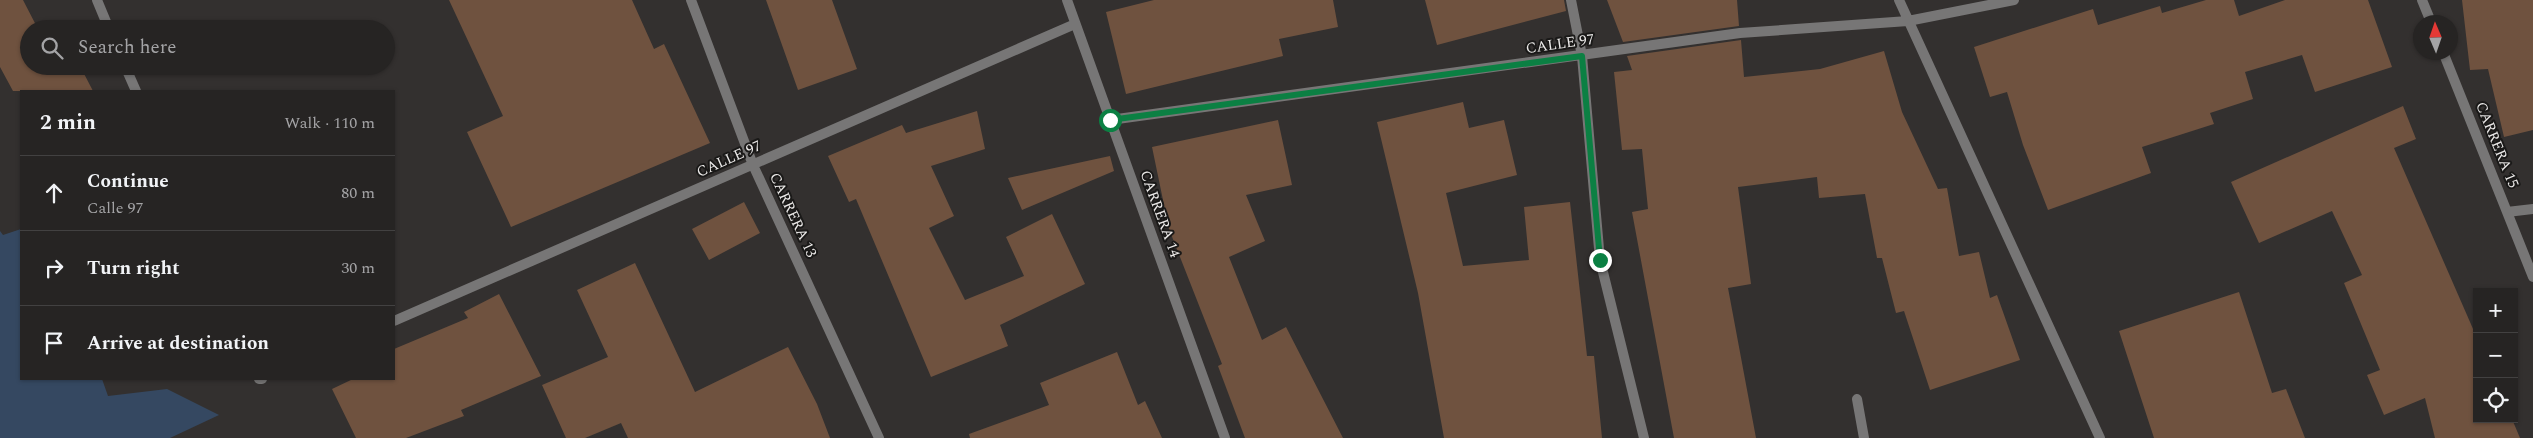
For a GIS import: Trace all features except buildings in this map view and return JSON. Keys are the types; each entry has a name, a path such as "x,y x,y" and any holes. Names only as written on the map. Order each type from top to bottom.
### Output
{"street":[{"path":"97,0 105,20"},
{"name":"CARRERA 13","path":"691,0 753,165 879,438"},
{"name":"CARRERA 14","path":"1067,0 1225,438"},
{"path":"1571,0 1582,56 1600,260 1644,438"},
{"path":"1899,0 2100,438"},
{"name":"CALLE 97","path":"1110,120 1740,33 1908,21 2014,0"},
{"path":"2422,0 2428,15"},
{"name":"CALLE 97","path":"395,322 1076,24"},
{"name":"CARRERA 15","path":"2446,60 2533,277"},
{"path":"130,75 136,90"},
{"path":"2507,212 2533,210"},
{"path":"1858,399 1864,438"}],"water":[{"path":"20,229 20,380 102,380 108,396 167,389 219,415 170,438 0,438 0,231 3,235"}],"route":[{"path":"1110,120 1582,56 1600,260"}]}
